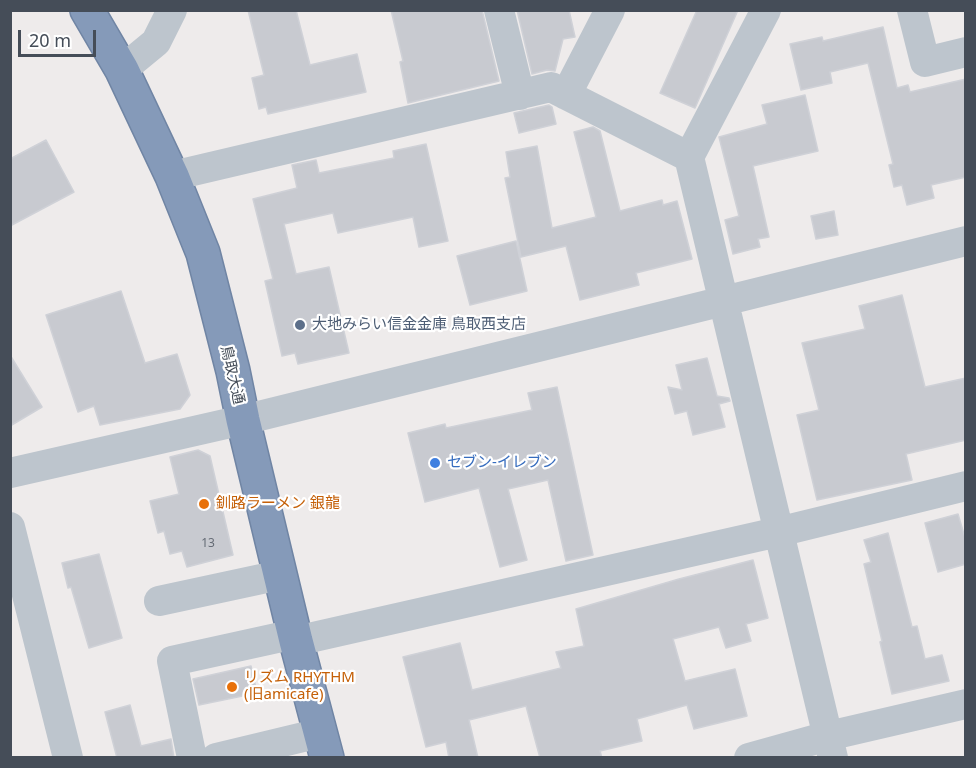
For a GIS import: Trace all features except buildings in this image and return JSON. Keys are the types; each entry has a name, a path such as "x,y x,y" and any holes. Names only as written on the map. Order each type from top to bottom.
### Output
{"highway":[{"name":"鳥取大通","path":"87,10 122,70 172,176 203,253 295,638 324,745"}],"street":[{"path":"122,70 156,42 172,10"},
{"path":"499,10 520,94"},
{"path":"566,95 610,10"},
{"path":"766,10 689,157 831,747"},
{"path":"912,10 925,62 966,52"},
{"path":"172,176 551,87 689,157"},
{"path":"10,473 243,420 966,241"},
{"path":"192,758 172,661 295,638 778,531 966,486"},
{"path":"10,527 68,758"},
{"path":"159,602 280,575"},
{"path":"749,758 831,747 966,705"},
{"path":"216,758 324,745"}],"place":[{"name":"大地みらい信金金庫 鳥取西支店","path":"300,325"},
{"name":"セブン-イレブン","path":"435,463"},
{"name":"釧路ラーメン 銀龍","path":"204,504"},
{"name":"リズム RHYTHM (旧amicafe)","path":"232,687"}]}
